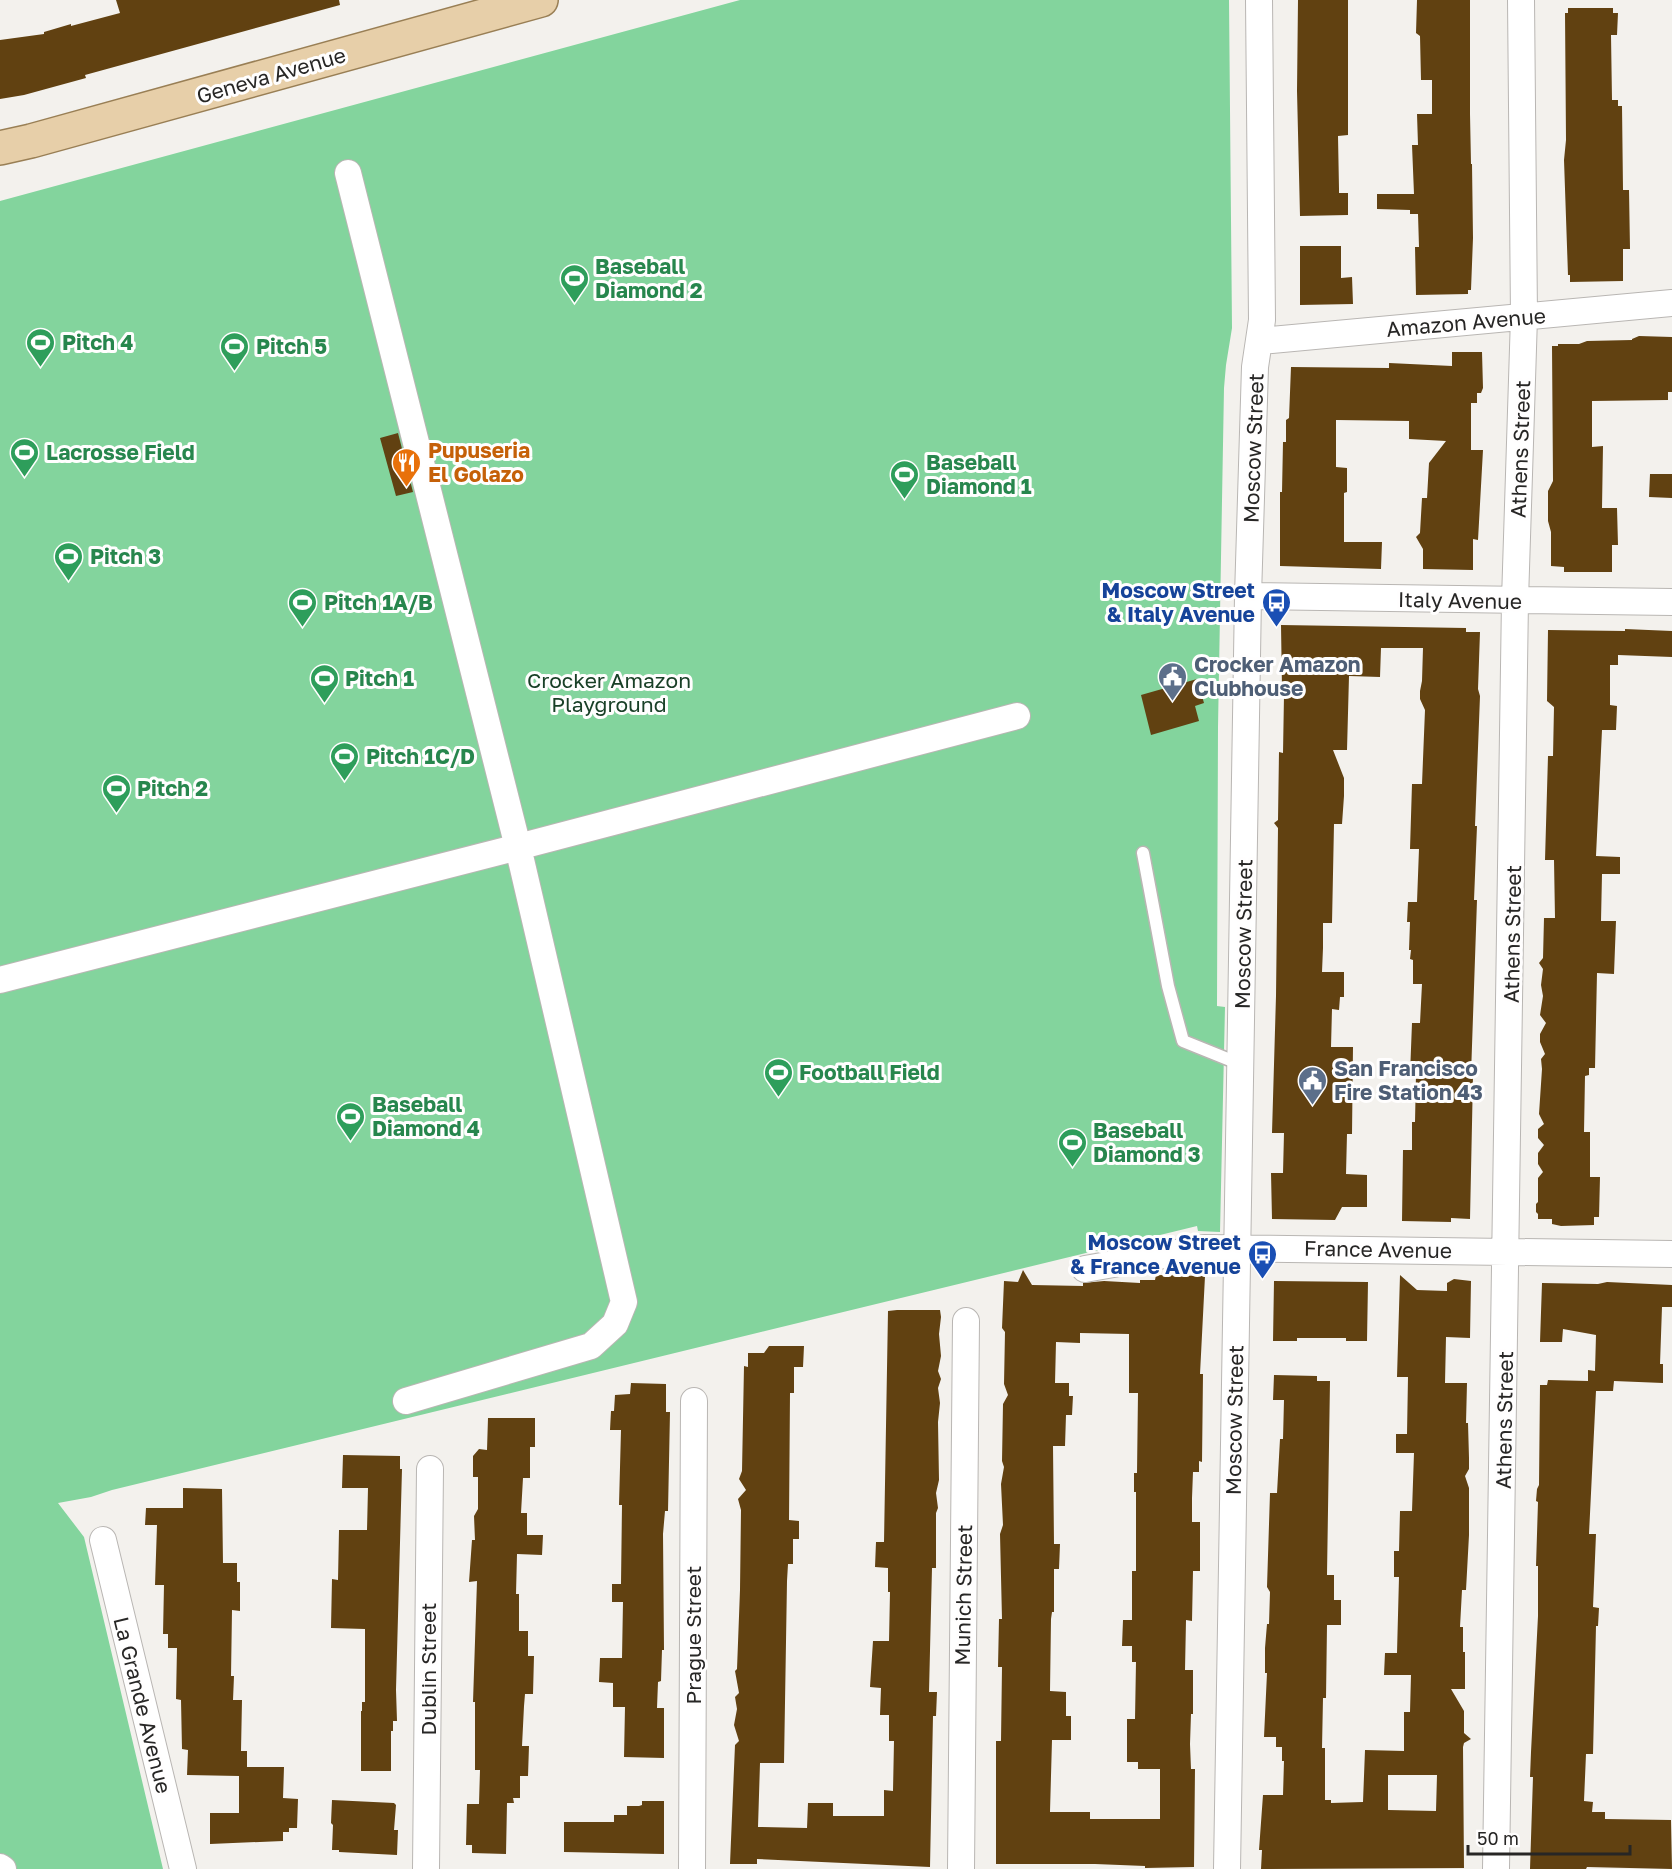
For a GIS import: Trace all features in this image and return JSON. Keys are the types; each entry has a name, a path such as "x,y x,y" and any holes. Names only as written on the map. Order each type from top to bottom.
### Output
{"main road":[{"name":"Geneva Avenue","path":"0,148 541,0"}],"street":[{"name":"Moscow Street","path":"1227,1869 1248,596 1255,367 1262,320 1259,0"},
{"name":"Athens Street","path":"1496,1869 1515,600 1524,317 1521,0"},
{"path":"348,173 518,848 624,1302 615,1324 591,1346 406,1401"},
{"name":"Amazon Avenue","path":"1260,341 1672,303"},
{"name":"Italy Avenue","path":"1248,596 1672,602"},
{"path":"0,980 518,848 1017,716"},
{"name":"France Avenue","path":"1085,1269 1204,1248 1237,1247 1672,1254"},
{"name":"Munich Street","path":"961,1869 966,1321"},
{"name":"Prague Street","path":"692,1869 694,1401"},
{"name":"Dublin Street","path":"426,1869 430,1469"},
{"name":"La Grande Avenue","path":"103,1540 183,1869"}],"lane":[{"path":"1143,853 1168,986 1183,1041 1240,1064"}],"green space":[{"name":"Crocker Amazon Playground","path":"740,0 1229,0 1232,328 1224,388 1218,727 1217,1006 1225,1007 1220,1232 1198,1231 1197,1226 112,1490 91,1497 58,1503 84,1537 163,1869 0,1869 0,201"}],"building":[{"path":"116,0 339,0 340,5 85,75 86,78 24,95 0,99 0,40 44,34 44,32 71,24 71,26 120,13"},
{"path":"1298,0 1348,0 1348,135 1338,136 1339,193 1348,193 1348,215 1300,216 1297,91"},
{"path":"1417,0 1470,0 1473,238 1471,290 1468,290 1468,294 1416,295 1415,247 1419,247 1418,214 1410,214 1410,210 1377,209 1377,194 1414,194 1412,145 1418,145 1417,114 1432,114 1432,80 1421,80 1420,36 1416,33"},
{"path":"1568,8 1613,8 1613,13 1618,13 1617,35 1611,35 1612,100 1618,100 1618,106 1622,106 1623,190 1629,190 1630,249 1623,249 1623,281 1570,282 1570,275 1568,275 1564,160 1566,140 1565,13 1568,13"},
{"path":"1300,246 1341,246 1341,278 1352,277 1353,304 1300,305"},
{"path":"1639,336 1672,337 1672,392 1668,392 1668,400 1592,401 1592,447 1603,446 1602,508 1617,508 1618,545 1612,545 1612,572 1564,572 1564,567 1551,566 1551,532 1548,521 1548,491 1553,481 1552,346 1579,344 1587,341 1632,340"},
{"path":"1452,352 1482,352 1483,388 1481,393 1477,393 1477,403 1471,403 1471,450 1483,450 1478,540 1473,539 1473,570 1423,569 1423,549 1416,537 1420,533 1422,498 1427,498 1429,463 1446,441 1409,439 1409,421 1336,420 1336,467 1347,468 1347,492 1344,493 1344,542 1382,542 1381,569 1280,566 1280,492 1282,492 1283,442 1286,442 1286,420 1289,418 1291,367 1389,368 1389,363 1452,366"},
{"path":"398,433 413,492 396,496 380,438"},
{"path":"1650,474 1672,474 1672,498 1649,497"},
{"path":"1281,625 1466,628 1466,632 1480,632 1470,1219 1451,1218 1451,1222 1402,1221 1403,1150 1412,1150 1412,1122 1415,1122 1416,1074 1410,1074 1412,1023 1420,1023 1422,984 1413,984 1413,960 1410,959 1411,950 1409,950 1410,922 1407,922 1408,902 1417,902 1419,849 1410,849 1412,784 1422,784 1425,710 1420,699 1420,691 1423,648 1381,648 1380,677 1349,676 1347,750 1333,750 1344,778 1344,796 1342,824 1334,824 1332,923 1323,923 1322,972 1344,972 1344,997 1340,997 1339,1010 1332,1009 1331,1047 1353,1047 1352,1134 1347,1134 1346,1174 1367,1175 1367,1207 1342,1207 1335,1220 1272,1219 1271,1173 1283,1173 1284,1133 1272,1133 1278,828 1274,823 1278,820 1279,752 1283,753 1284,695"},
{"path":"1625,629 1672,631 1672,657 1618,655 1618,665 1610,665 1610,705 1617,706 1616,730 1602,730 1596,856 1620,857 1620,874 1602,874 1601,921 1616,921 1614,974 1597,973 1595,1068 1589,1068 1589,1075 1585,1076 1584,1132 1590,1132 1590,1177 1600,1177 1599,1217 1594,1217 1594,1225 1561,1226 1552,1224 1552,1219 1538,1219 1536,1212 1538,1178 1543,1172 1538,1164 1538,1153 1544,1145 1538,1138 1538,1129 1544,1124 1539,1114 1541,1059 1545,1054 1540,1042 1540,1034 1546,1023 1540,1015 1543,969 1539,963 1543,958 1544,918 1555,918 1554,860 1545,860 1548,756 1553,756 1554,707 1547,701 1548,630 1625,631"},
{"name":"Crocker Amazon Clubhouse","path":"1197,679 1204,703 1195,706 1199,721 1151,735 1141,695"},
{"path":"1023,1270 1032,1285 1083,1286 1083,1283 1104,1281 1140,1283 1140,1280 1155,1280 1156,1275 1205,1276 1200,1374 1203,1374 1202,1462 1199,1461 1199,1472 1193,1472 1192,1498 1192,1522 1200,1522 1200,1571 1193,1571 1192,1621 1186,1620 1185,1670 1193,1670 1190,1744 1191,1769 1195,1769 1194,1867 996,1864 996,1741 1001,1741 1002,1667 998,1667 999,1619 1002,1619 1000,1534 1003,1525 1001,1484 1004,1467 1002,1461 1003,1404 1008,1395 1004,1384 1005,1332 1002,1328 1004,1281 1018,1282","holes":["1080,1333 1129,1334 1129,1393 1138,1393 1137,1473 1134,1473 1136,1571 1132,1571 1132,1620 1123,1620 1122,1646 1132,1646 1132,1662 1136,1662 1135,1719 1127,1719 1127,1762 1138,1762 1138,1769 1160,1769 1160,1819 1090,1819 1090,1812 1050,1812 1052,1740 1071,1740 1071,1716 1066,1716 1066,1692 1050,1691 1054,1569 1059,1569 1060,1544 1054,1544 1053,1446 1065,1446 1066,1415 1072,1415 1073,1396 1069,1396 1069,1383 1055,1383 1056,1342 1080,1343"]},
{"path":"1400,1275 1417,1290 1447,1291 1447,1283 1454,1279 1471,1281 1470,1338 1446,1337 1445,1383 1467,1383 1466,1423 1468,1423 1469,1469 1465,1476 1469,1488 1469,1535 1466,1590 1462,1590 1460,1627 1463,1627 1465,1689 1451,1689 1464,1711 1464,1733 1471,1739 1464,1743 1463,1747 1464,1868 1261,1869 1262,1850 1259,1850 1263,1795 1283,1795 1284,1761 1282,1761 1282,1747 1276,1747 1276,1737 1264,1737 1267,1673 1265,1673 1265,1648 1267,1624 1269,1624 1270,1592 1267,1587 1270,1493 1277,1493 1280,1439 1283,1439 1284,1400 1273,1400 1274,1375 1317,1376 1317,1381 1330,1381 1327,1575 1334,1575 1334,1600 1341,1600 1341,1625 1327,1625 1326,1698 1323,1698 1322,1748 1325,1748 1325,1800 1331,1800 1331,1803 1363,1802 1365,1750 1404,1751 1404,1712 1410,1712 1411,1675 1384,1675 1385,1653 1397,1653 1399,1577 1394,1577 1394,1551 1399,1551 1400,1511 1412,1511 1414,1453 1396,1453 1396,1434 1407,1434 1408,1377 1397,1377","holes":["1388,1775 1437,1775 1436,1811 1388,1810"]},
{"path":"1274,1281 1368,1282 1367,1341 1346,1341 1346,1338 1297,1338 1297,1341 1273,1341"},
{"path":"1607,1282 1672,1285 1672,1307 1662,1307 1660,1364 1663,1364 1663,1383 1614,1381 1613,1391 1596,1391 1589,1534 1596,1534 1593,1607 1599,1608 1598,1626 1596,1626 1593,1754 1586,1754 1584,1801 1593,1802 1592,1812 1605,1812 1605,1819 1671,1820 1672,1869 1587,1867 1586,1869 1530,1869 1533,1777 1530,1777 1538,1616 1538,1566 1536,1566 1538,1502 1536,1501 1539,1485 1540,1385 1547,1385 1548,1380 1588,1381 1588,1370 1595,1371 1596,1335 1563,1329 1562,1342 1540,1342 1542,1283 1598,1284"},
{"path":"940,1310 941,1317 939,1334 941,1356 938,1371 941,1379 938,1388 940,1403 939,1480 936,1493 938,1508 936,1513 936,1568 932,1568 929,1692 937,1692 936,1716 933,1716 930,1867 757,1859 757,1864 730,1864 735,1745 739,1741 734,1725 737,1709 735,1697 739,1693 735,1671 737,1669 740,1590 741,1510 738,1499 746,1490 739,1479 742,1471 744,1366 748,1367 748,1353 764,1353 769,1346 804,1346 803,1367 794,1367 794,1393 790,1393 789,1520 799,1521 799,1539 793,1539 793,1564 788,1564 784,1763 760,1763 758,1827 807,1828 808,1803 833,1803 833,1816 884,1816 884,1790 893,1791 894,1741 889,1741 889,1715 880,1715 881,1688 870,1687 873,1641 889,1641 888,1568 875,1567 876,1542 884,1542 888,1311"},
{"path":"631,1383 666,1384 666,1412 670,1412 668,1511 665,1511 663,1534 664,1650 662,1650 661,1681 658,1682 657,1708 664,1708 664,1758 624,1757 625,1707 613,1707 613,1683 599,1682 600,1658 622,1658 623,1602 612,1602 612,1584 621,1584 622,1505 619,1505 621,1430 610,1430 615,1395 630,1394"},
{"path":"488,1418 535,1418 535,1447 530,1447 530,1478 523,1478 521,1513 527,1513 527,1535 543,1535 542,1555 517,1554 516,1594 519,1594 519,1631 528,1631 528,1656 534,1656 533,1694 525,1694 524,1706 522,1746 529,1746 528,1776 520,1776 520,1798 513,1798 514,1803 507,1803 506,1854 472,1853 472,1845 466,1845 467,1804 479,1804 480,1770 475,1770 475,1702 473,1702 477,1581 469,1582 472,1540 475,1540 474,1516 478,1509 478,1477 473,1477 473,1456 479,1449 487,1450"},
{"path":"343,1455 400,1456 400,1469 402,1469 397,1721 393,1721 393,1731 391,1731 391,1771 361,1771 361,1711 362,1702 365,1702 365,1629 331,1628 332,1579 338,1580 339,1530 367,1530 368,1488 342,1488"},
{"path":"183,1488 222,1489 223,1563 237,1563 237,1582 240,1582 240,1611 232,1610 231,1676 234,1676 233,1700 242,1700 241,1751 247,1751 247,1767 284,1767 283,1798 298,1799 297,1828 289,1828 289,1832 283,1832 283,1841 210,1844 210,1813 239,1813 239,1776 187,1775 188,1750 182,1749 181,1700 176,1699 177,1648 168,1648 168,1634 163,1634 164,1585 155,1585 157,1525 145,1525 146,1508 183,1508"},
{"path":"332,1800 394,1803 396,1805 394,1830 398,1830 397,1855 332,1850"},
{"path":"642,1801 664,1801 664,1854 564,1852 564,1822 614,1822 614,1815 627,1815 627,1806 642,1805"}],"place":[{"name":"Baseball Diamond 2","path":"574,304"},
{"name":"Pitch 4","path":"41,368"},
{"name":"Pitch 5","path":"235,372"},
{"name":"Lacrosse Field","path":"25,478"},
{"name":"Pupuseria El Golazo","path":"407,488"},
{"name":"Baseball Diamond 1","path":"905,500"},
{"name":"Pitch 3","path":"69,582"},
{"name":"Pitch 1A/B","path":"303,628"},
{"name":"Moscow Street & Italy Avenue","path":"1276,628"},
{"name":"Crocker Amazon Clubhouse","path":"1173,702"},
{"name":"Pitch 1","path":"324,704"},
{"name":"Pitch 1C/D","path":"345,782"},
{"name":"Pitch 2","path":"116,814"},
{"name":"Football Field","path":"778,1098"},
{"name":"San Francisco Fire Station 43","path":"1313,1106"},
{"name":"Baseball Diamond 4","path":"351,1142"},
{"name":"Baseball Diamond 3","path":"1072,1168"},
{"name":"Moscow Street & France Avenue","path":"1262,1280"}]}
